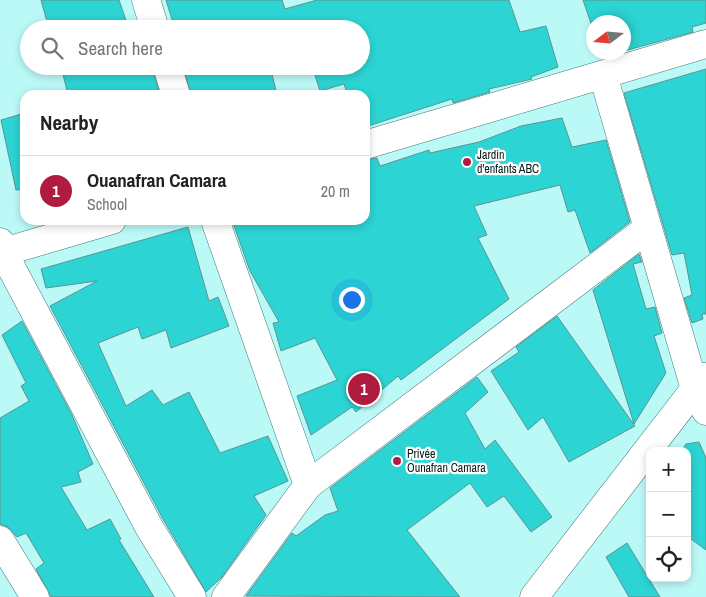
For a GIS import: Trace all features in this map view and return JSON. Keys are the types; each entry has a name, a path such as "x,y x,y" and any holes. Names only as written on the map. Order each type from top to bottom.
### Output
{"street":[{"path":"146,0 152,20"},
{"path":"370,144 706,44"},
{"path":"534,597 702,391 647,230 603,74"},
{"path":"170,75 174,90"},
{"path":"93,225 1,249 149,527 192,597"},
{"path":"217,225 308,486"},
{"path":"226,597 308,486 647,230"},
{"path":"0,540 35,597"}],"building":[{"path":"41,0 119,0 126,20 47,20"},
{"path":"166,0 282,0 285,9 317,0 509,0 520,32 546,26 558,67 531,77 532,79 489,89 490,92 453,103 452,99 370,125 370,90 346,90 344,84 320,90 315,75 370,75 370,20 172,20"},
{"path":"583,0 706,0 706,23 692,27 693,32 631,49 631,15 588,15"},
{"path":"706,69 706,314 702,314 703,319 692,323 684,298 692,295 684,253 672,255 624,93"},
{"path":"63,75 154,75 159,90 67,90"},
{"path":"185,75 272,75 276,90 190,90"},
{"path":"20,114 20,190 16,190 1,120"},
{"path":"562,118 572,147 606,140 630,222 590,253 575,210 568,212 560,185 474,206 487,235 478,238 509,299 401,380 398,376 356,412 352,407 311,435 297,396 337,380 315,338 281,351 273,323 279,322 250,271 234,225 370,225 370,159 377,158 380,166 429,150 430,153 479,142 521,126"},
{"path":"188,227 209,301 218,297 229,326 171,348 166,330 142,339 138,327 98,343 126,406 152,390 163,405 189,392 220,453 268,436 288,481 254,496 266,515 222,577 206,592 163,519 50,306 97,281 46,288 41,269"},
{"path":"639,254 642,262 633,264 646,309 655,307 662,333 654,336 666,373 634,424 593,290"},
{"path":"557,316 635,426 569,462 543,417 528,430 491,371 519,352 516,347"},
{"path":"22,321 72,415 93,464 78,472 81,482 61,487 87,530 110,519 121,539 119,540 154,597 51,597 36,569 44,563 26,533 17,537 8,527 0,524 0,418 29,401 21,386 26,383 2,335"},
{"path":"477,377 488,392 465,413 485,449 495,440 552,517 531,532 504,496 487,507 470,483 407,530 460,597 246,596 292,533 296,536 325,515 338,511 330,488"},
{"path":"699,442 706,458 706,550 691,539 691,447 684,447 686,444"},
{"path":"627,543 646,574 646,582 651,582 660,597 629,597 606,557"}],"place":[{"name":"Jardin d'enfants ABC","path":"467,162"},
{"name":"Ouanafran Camara","path":"364,389"},
{"name":"Privée Ounafran Camara","path":"397,461"}]}
